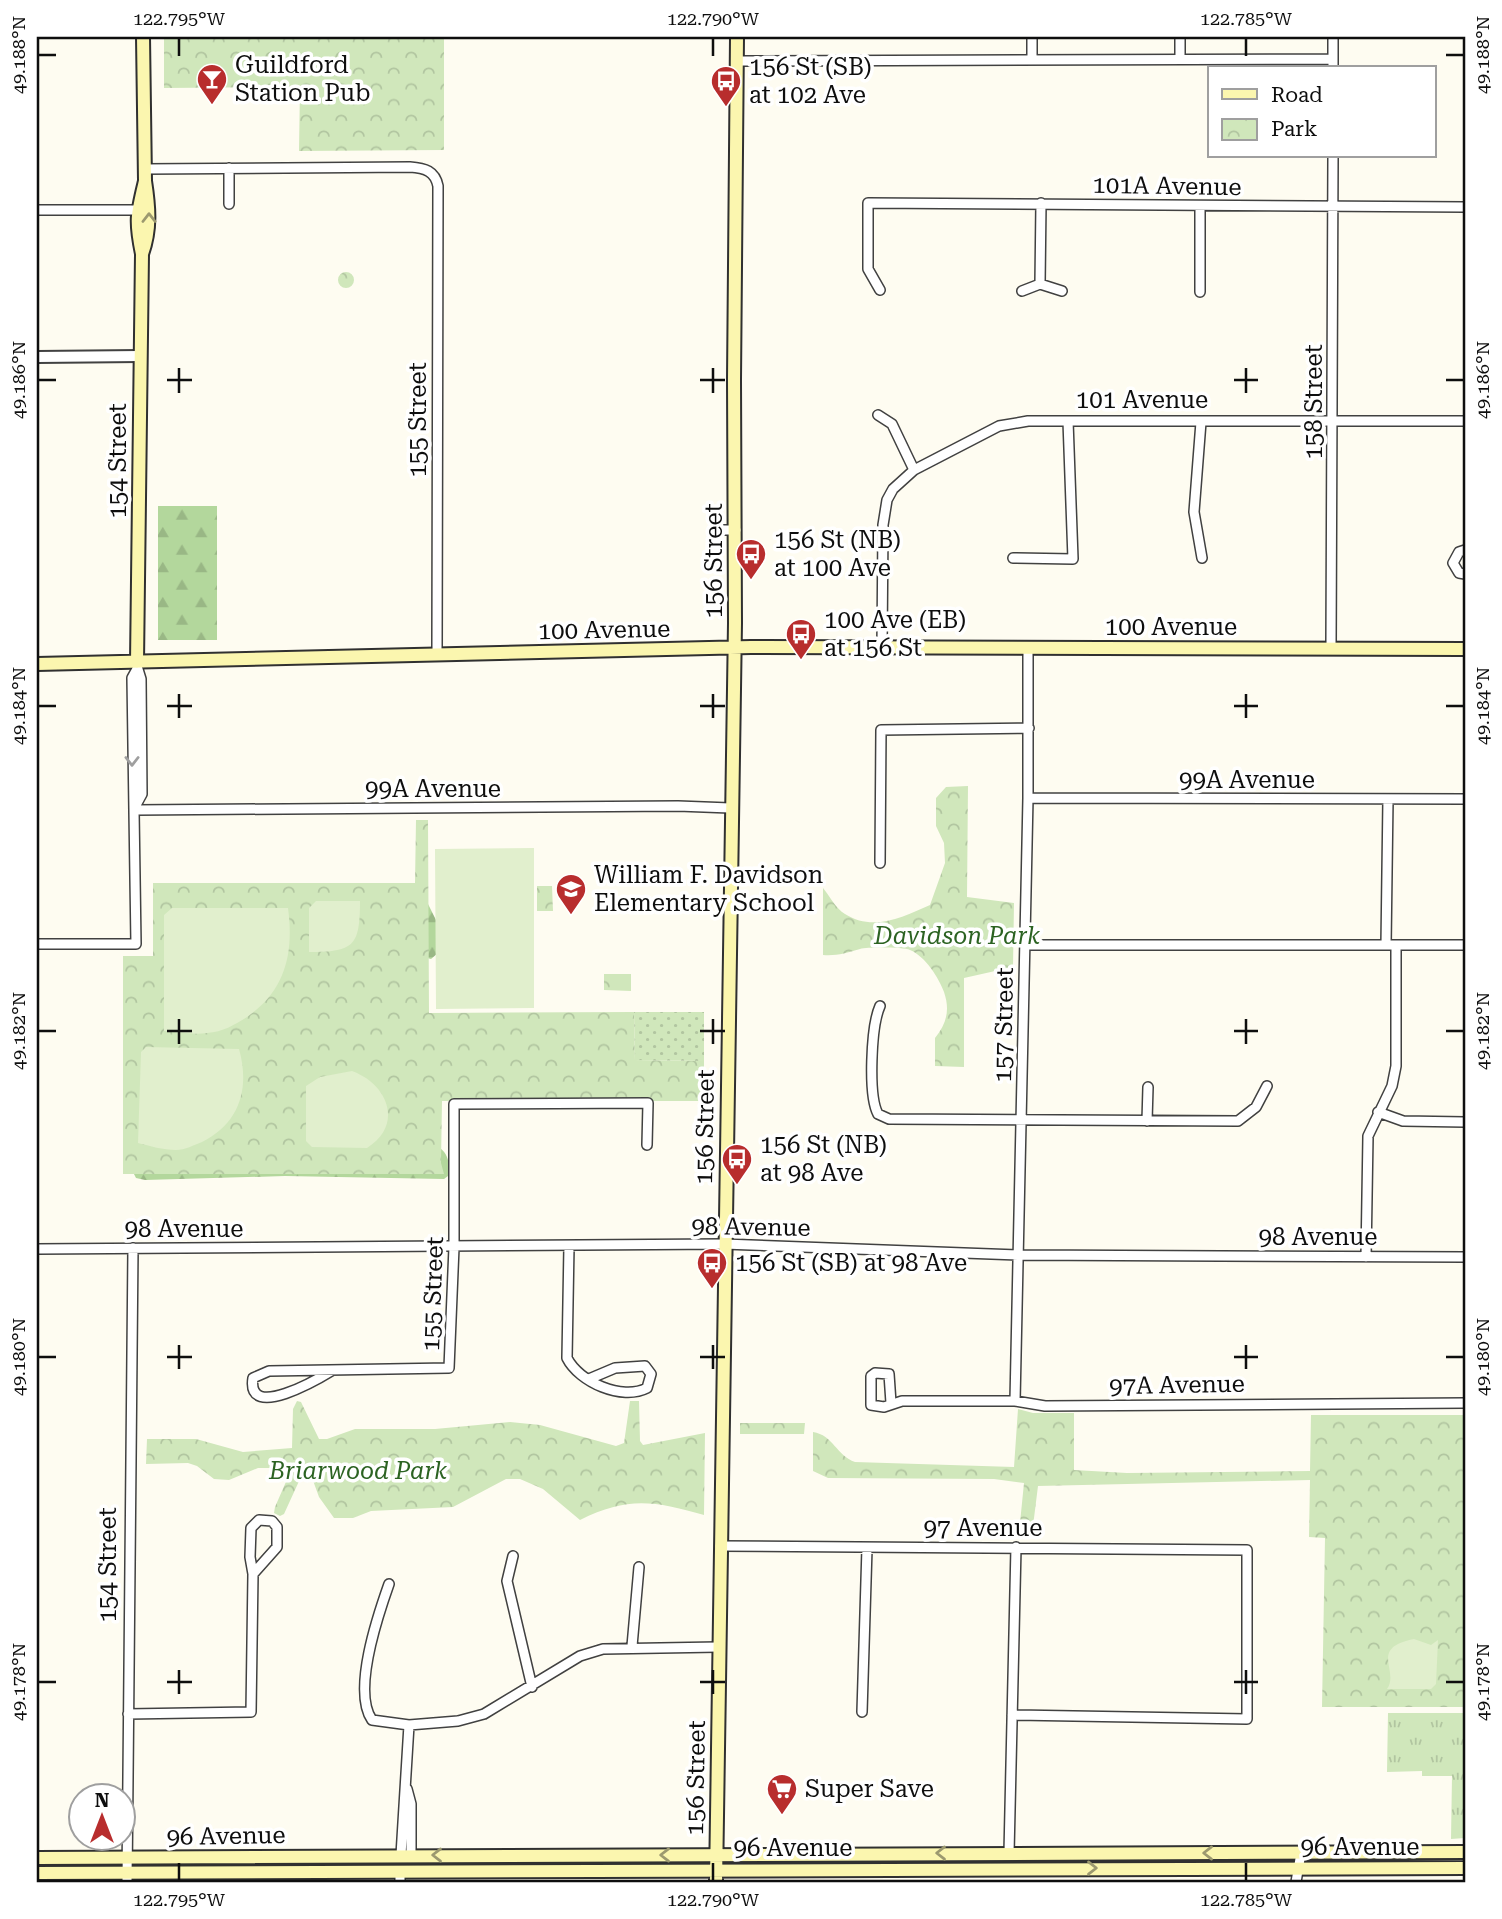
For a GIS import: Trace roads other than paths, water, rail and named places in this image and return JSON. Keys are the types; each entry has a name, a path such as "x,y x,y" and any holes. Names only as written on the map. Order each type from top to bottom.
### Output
{"main road":[{"name":"154 Street","path":"142,254 149,237 149,202 145,175 143,37"},
{"name":"156 Street","path":"716,1876 723,1244 736,530 737,37"},
{"name":"154 Street","path":"137,666 142,254 137,210 145,175"},
{"name":"100 Avenue","path":"37,664 137,666 437,653 734,648 1465,649"},
{"name":"96 Avenue","path":"37,1858 1465,1852"},
{"path":"999,1874 1007,1861 1056,1860 1083,1854"},
{"path":"403,1876 406,1855"},
{"name":"96 Avenue","path":"37,1873 126,1877 716,1876 1465,1868"}],"street":[{"path":"1032,37 1032,58"},
{"path":"1180,37 1180,59"},
{"path":"737,61 1032,58 1333,64 1333,37"},
{"name":"158 Street","path":"1331,648 1333,158"},
{"name":"155 Street","path":"229,168 410,167 429,171 438,186 437,653"},
{"path":"145,175 229,168 229,204"},
{"name":"101A Avenue","path":"880,290 868,269 868,203 1465,207"},
{"path":"1040,284 1041,203"},
{"path":"1200,206 1200,292"},
{"path":"37,210 137,210"},
{"path":"1022,291 1040,284 1062,291"},
{"path":"37,357 140,356"},
{"path":"878,415 891,424 914,470 893,489 884,516 882,647"},
{"path":"1013,558 1073,559 1068,421"},
{"name":"101 Avenue","path":"914,470 1008,423 1465,421"},
{"path":"1200,422 1194,512 1202,558"},
{"path":"714,530 736,530"},
{"path":"1465,550 1459,552 1453,563 1459,573 1465,574"},
{"name":"157 Street","path":"1015,1401 1028,799 1028,649"},
{"name":"154 Street","path":"37,944 136,944 132,678 137,666"},
{"path":"880,863 881,730 1029,728"},
{"name":"99A Avenue","path":"1028,799 1465,799"},
{"path":"1366,1256 1367,1146 1370,1129 1392,1086 1396,1066 1388,799"},
{"name":"99A Avenue","path":"136,808 730,808"},
{"path":"1025,945 1112,949 1465,945"},
{"path":"880,1006 875,1018 873,1100 878,1114 894,1119 1238,1121 1256,1107 1266,1086"},
{"path":"1147,1087 1147,1121"},
{"name":"155 Street","path":"333,1370 286,1394 265,1397 257,1394 252,1385 253,1378 269,1371 449,1368 454,1247 454,1104 648,1103 647,1145"},
{"path":"1378,1112 1403,1121 1465,1122"},
{"name":"98 Avenue","path":"37,1250 723,1244 1018,1255 1465,1257"},
{"path":"569,1246 567,1358 573,1370 589,1379 600,1385 634,1392 647,1388 651,1374 645,1366 630,1365 589,1379"},
{"name":"154 Street","path":"126,1877 133,1248"},
{"name":"97A Avenue","path":"891,1404 902,1401 1015,1401 1045,1406 1465,1403"},
{"path":"128,1714 251,1713 251,1528 258,1520 272,1521 277,1527 277,1547 253,1573"},
{"name":"97 Avenue","path":"720,1546 1247,1550 1247,1719 1012,1715"},
{"path":"1009,1853 1016,1547"},
{"path":"862,1712 867,1548"},
{"path":"513,1556 507,1580 532,1687"},
{"path":"632,1646 639,1567"},
{"path":"389,1584 373,1640 365,1696 369,1716 374,1721 408,1725 477,1717 587,1653 632,1646 718,1647"},
{"path":"406,1855 411,1804 406,1788 408,1725"},
{"path":"1296,1882 1301,1853"}],"place":[{"name":"Guildford Station Pub","path":"212,106"},
{"name":"156 St (SB) at 102 Ave","path":"726,108"},
{"name":"156 St (NB) at 100 Ave","path":"751,581"},
{"name":"100 Ave (EB) at 156 St","path":"801,661"},
{"name":"William F. Davidson Elementary School","path":"571,916"},
{"name":"156 St (NB) at 98 Ave","path":"737,1186"},
{"name":"156 St (SB) at 98 Ave","path":"712,1290"},
{"name":"Super Save","path":"782,1816"}],"park label":[{"name":"Davidson Park","path":"957,936"},
{"name":"Briarwood Park","path":"358,1471"}]}
